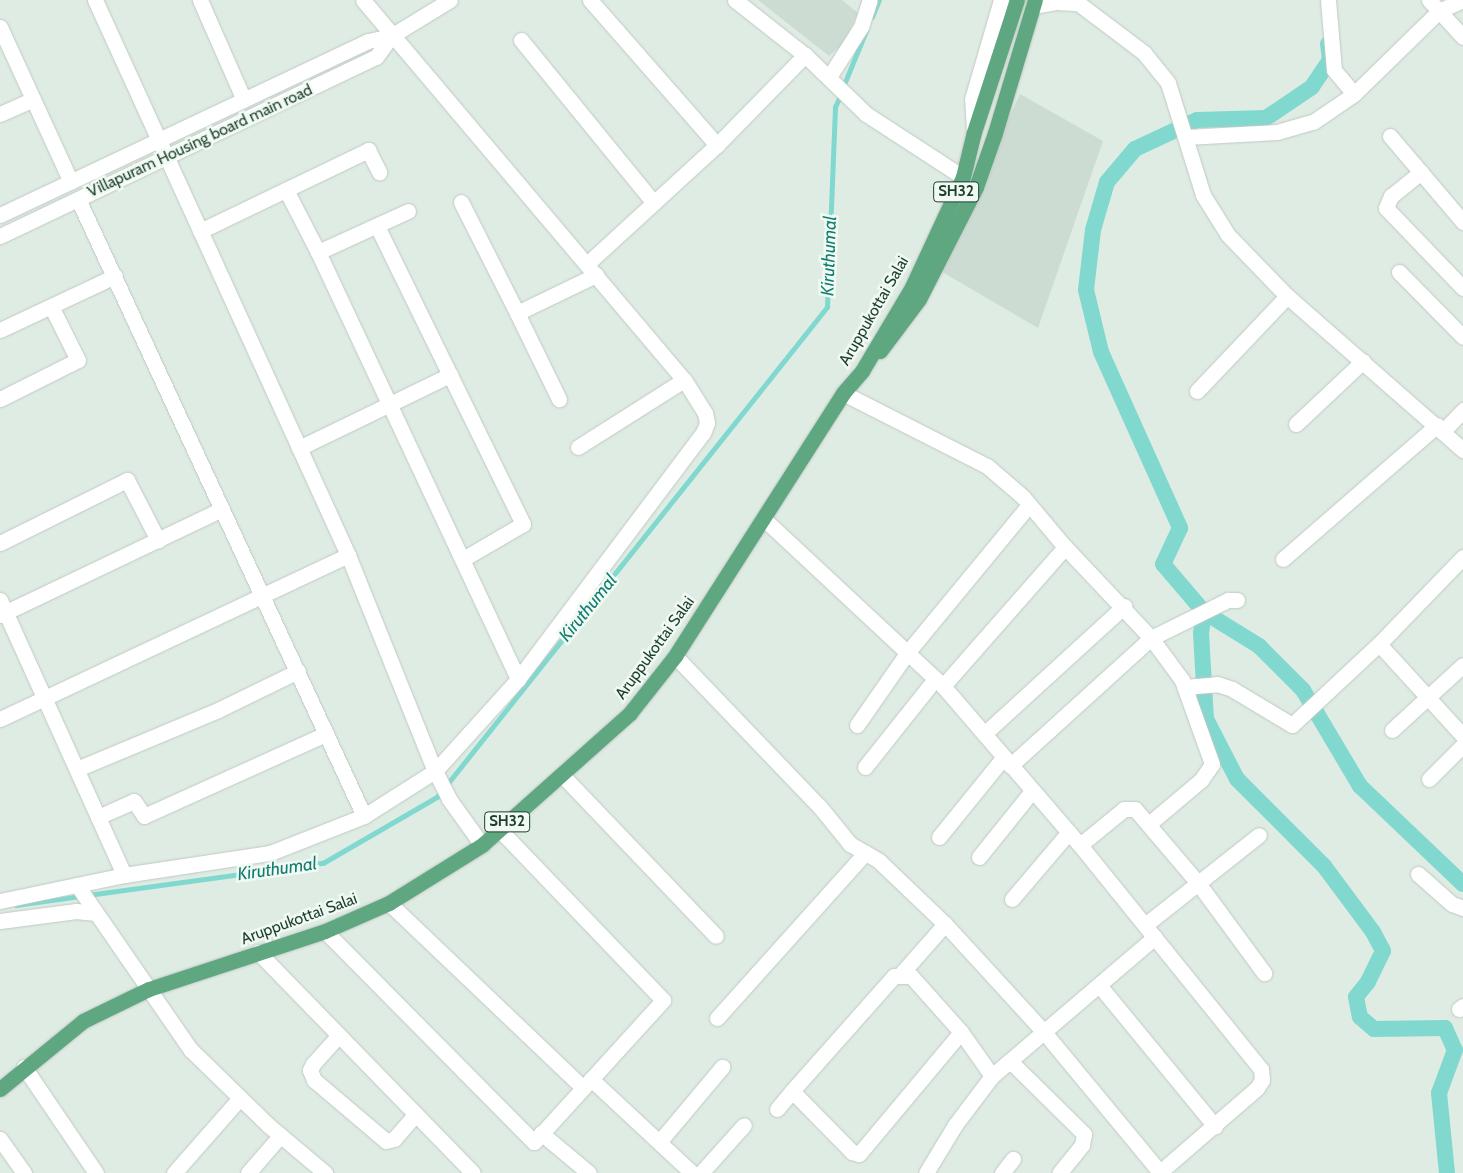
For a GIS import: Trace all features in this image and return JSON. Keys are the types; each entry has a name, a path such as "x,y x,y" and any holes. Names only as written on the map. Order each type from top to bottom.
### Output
{"main road":[{"name":"Aruppukottai Salai","path":"0,1088 83,1021 149,990 325,931 389,904 482,845 563,776 630,713 675,656 765,520 844,393 862,371 912,286 963,177 974,132 1016,0"},
{"path":"862,371 900,329 919,299 976,187 1034,3"}],"street":[{"path":"95,0 157,142 348,555 438,776 449,799 482,845"},
{"path":"200,0 244,100"},
{"path":"0,921 76,911 85,898 124,875 270,853 364,816 438,776 518,679 703,433 707,423 705,413 684,380 391,36 363,0"},
{"name":"Villapuram Housing board main road","path":"0,215 368,41 391,36 450,0"},
{"path":"590,0 717,145"},
{"path":"734,0 805,55 866,114 963,177"},
{"path":"829,77 861,27 870,0"},
{"path":"974,132 972,99 1001,0"},
{"path":"1328,0 1334,70 1354,94"},
{"path":"1186,137 1298,129 1314,122 1354,94 1434,6 1463,0"},
{"path":"1034,3 1078,3 1144,53 1168,83 1203,194 1212,213 1228,235 1287,296 1463,450"},
{"path":"1434,6 1463,37"},
{"path":"0,27 71,182"},
{"name":"Villapuram Housing board main road","path":"0,236 376,57 391,36"},
{"path":"521,40 654,203"},
{"path":"517,313 592,270 654,203 717,145 805,55"},
{"path":"0,114 33,99"},
{"path":"1390,136 1463,222"},
{"path":"200,232 368,150 379,172"},
{"path":"1421,172 1391,196 1386,208 1463,288"},
{"path":"286,190 392,405 518,679"},
{"path":"78,199 364,816"},
{"path":"461,202 559,400"},
{"path":"318,252 408,211"},
{"path":"377,226 523,524 463,559"},
{"path":"1399,272 1463,337"},
{"path":"0,330 115,276"},
{"path":"1197,391 1287,296"},
{"path":"0,399 78,360 51,306"},
{"path":"1296,424 1363,361"},
{"path":"299,448 392,405 450,375"},
{"path":"578,447 684,380"},
{"path":"844,393 987,466 1029,505 1065,547 1124,606 1191,686 1212,764 1201,780 1150,823"},
{"path":"1283,559 1463,410"},
{"path":"0,542 127,480 158,540"},
{"path":"857,725 908,653 1029,505"},
{"path":"124,875 45,698 2,609 158,540 222,509"},
{"path":"675,656 820,807 850,844 879,861 946,924 1044,1032 1160,1172 1257,1088 1262,1080 1261,1070 1069,832 939,683 765,520"},
{"path":"865,767 939,683 1065,547"},
{"path":"0,719 348,555"},
{"path":"1191,686 1217,684 1244,695 1290,724 1379,644 1463,557"},
{"path":"939,838 1007,762 1151,638 1228,600 1237,600"},
{"path":"984,734 1124,606"},
{"path":"1379,644 1463,736"},
{"path":"1392,730 1428,699 1463,664"},
{"path":"77,769 218,710 298,671"},
{"path":"98,817 134,801 144,816 326,734"},
{"path":"1429,779 1463,744"},
{"path":"563,776 716,936"},
{"path":"979,857 1032,791"},
{"path":"1080,845 1131,807 1150,823 1198,883 1264,973"},
{"path":"325,931 534,1142 663,1000 499,829"},
{"path":"1012,899 1069,832"},
{"path":"1145,925 1259,835"},
{"path":"717,1018 865,853"},
{"path":"1418,874 1452,904 1463,908"},
{"path":"0,901 85,898"},
{"path":"85,898 192,1050 240,1098 320,1172"},
{"path":"389,904 587,1083 660,1140 692,1173"},
{"path":"776,1109 886,984 900,975 946,924"},
{"path":"926,1173 955,1125 992,1076 1155,937"},
{"path":"258,952 473,1173"},
{"path":"900,975 910,976 961,1032 992,1076"},
{"path":"1099,985 1215,1126"},
{"path":"792,1091 852,1152 859,1154 961,1032"},
{"path":"339,1035 313,1064 310,1070 314,1080 386,1141 394,1140 416,1114"},
{"path":"1010,1061 1084,1134 1082,1145 1059,1173"},
{"path":"24,1067 96,1173"},
{"path":"660,1140 722,1067"},
{"path":"174,1173 240,1098"},
{"path":"701,1173 744,1125"},
{"path":"541,1133 589,1173"},
{"path":"248,1173 280,1136"},
{"path":"0,1139 24,1173"},
{"path":"1002,1173 1013,1159"}],"shaded area":[{"path":"758,0 842,0 858,13 843,44 829,56"},
{"path":"1020,94 1103,141 1038,328 937,269"}],"waterway":[{"name":"Kiruthumal","path":"872,17 879,0"},
{"name":"Kiruthumal","path":"843,87 866,31"},
{"path":"1328,44 1330,60 1312,87 1266,118 1197,120 1135,149 1107,182 1093,230 1086,290 1101,352 1180,528 1163,564 1204,612 1201,633 1206,719 1237,779 1324,866 1373,932 1383,951 1368,982 1356,997 1360,1017 1374,1029 1445,1028 1455,1050 1439,1093 1447,1173"},
{"name":"Kiruthumal","path":"88,895 323,863 437,797 827,307 835,107 841,94"},
{"path":"1204,612 1259,646 1303,690 1360,786 1463,884"},
{"name":"Kiruthumal","path":"16,905 81,896"}]}
